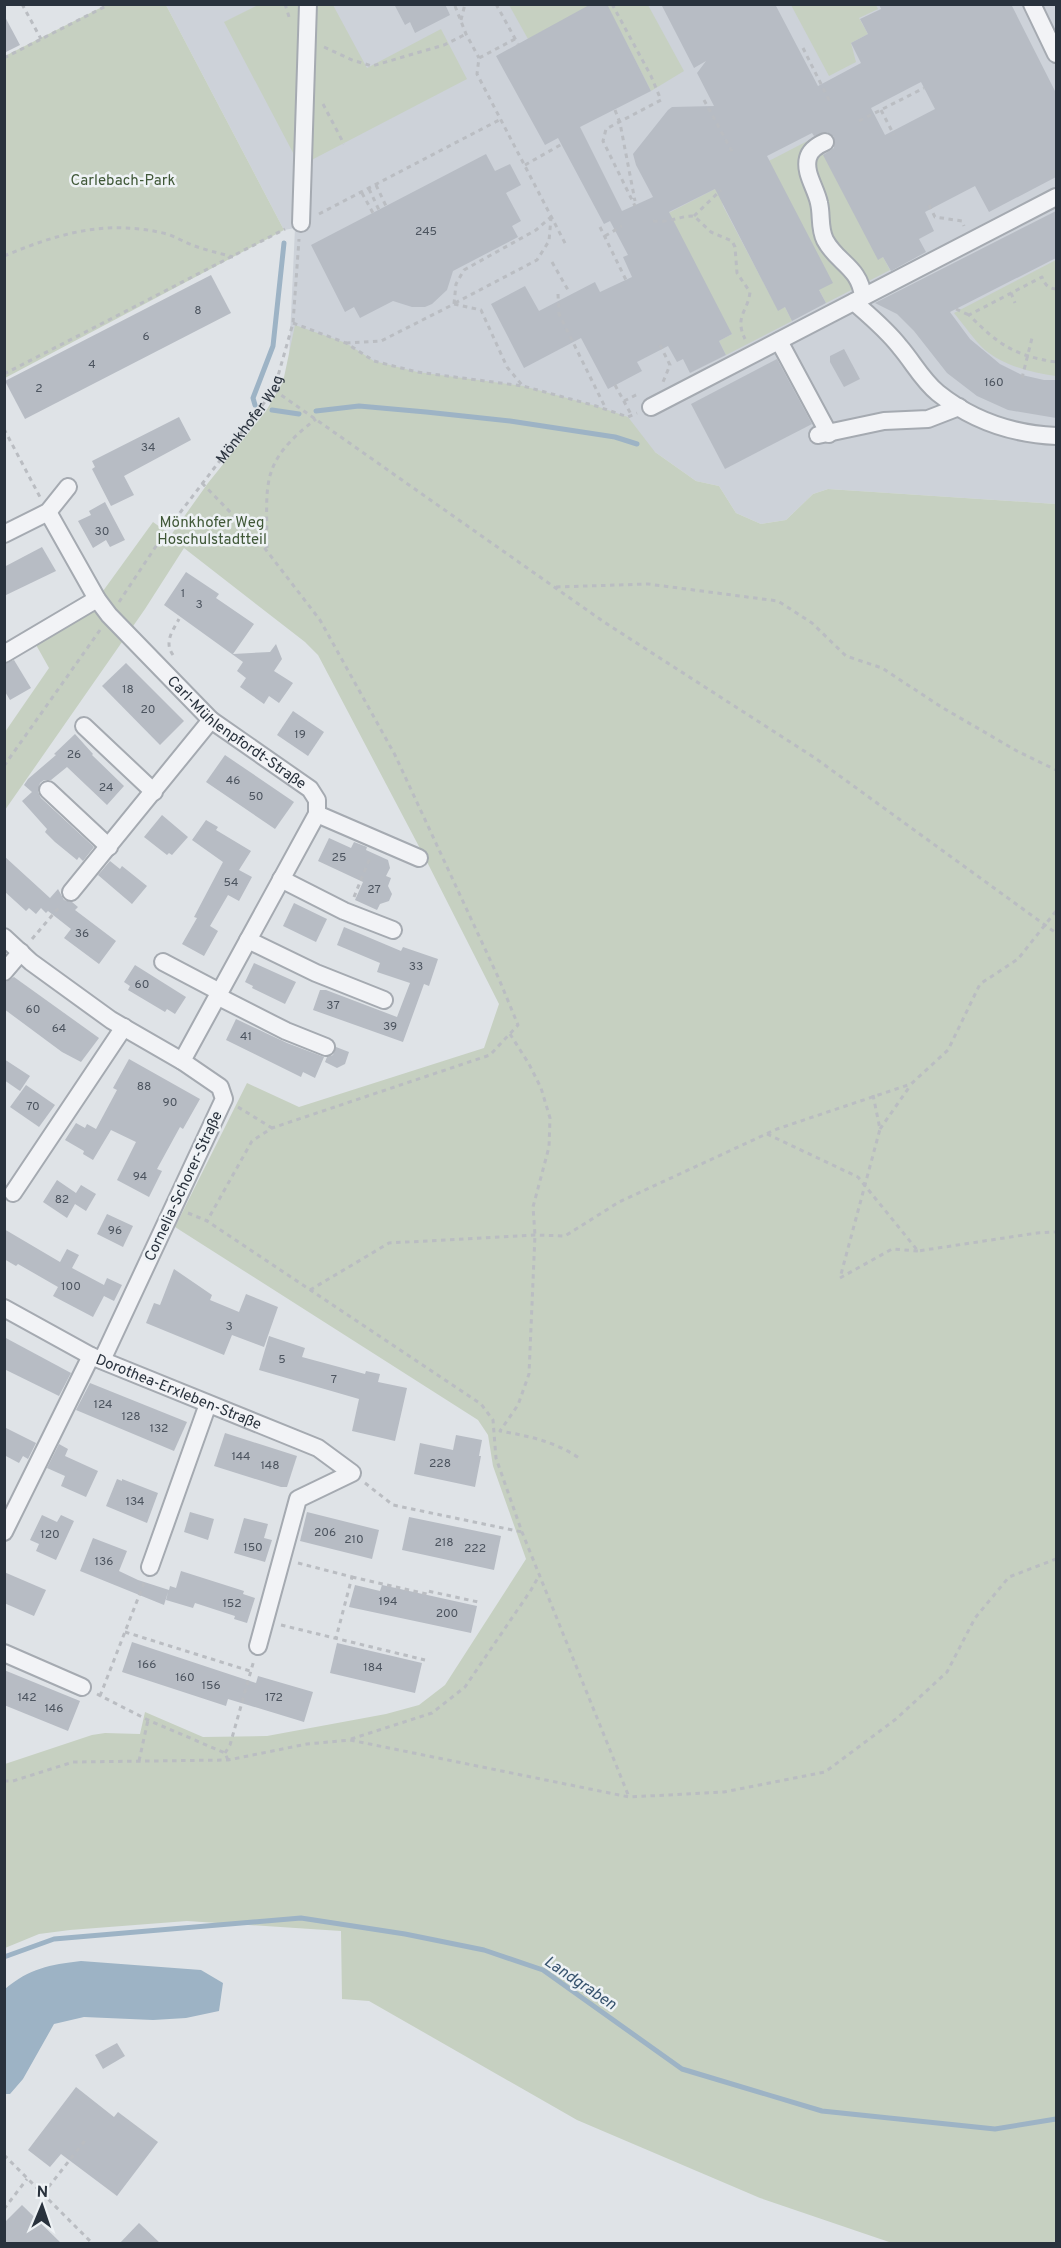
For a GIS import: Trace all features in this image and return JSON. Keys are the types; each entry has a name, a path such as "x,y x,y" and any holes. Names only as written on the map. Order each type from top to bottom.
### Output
{"street":[{"path":"301,223 308,4"},
{"path":"1032,4 1056,54"},
{"path":"825,142 812,151 808,157 808,174 820,205 822,231 826,242 855,273 862,285 858,300"},
{"path":"651,406 1056,197"},
{"path":"858,300 900,346 937,392 991,424 1029,434 1056,435"},
{"path":"779,341 823,434 884,421 928,419 959,407"},
{"path":"4,534 48,512 68,487"},
{"name":"Carl-Mühlenpfordt-Straße","path":"48,512 98,599 110,615 211,720 310,789 317,800 317,814"},
{"path":"4,654 98,599"},
{"path":"71,892 211,720"},
{"path":"84,726 154,792"},
{"path":"48,790 109,847"},
{"path":"182,1061 317,814 419,858"},
{"path":"281,879 348,912 393,930"},
{"name":"Cornelia-Schorer-Straße","path":"4,937 31,962 102,1014 182,1061 220,1087 224,1099 174,1206 4,1532"},
{"path":"248,940 316,973 384,1000"},
{"path":"4,972 21,952"},
{"path":"163,962 286,1031 326,1047"},
{"path":"13,1194 124,1026"},
{"name":"Dorothea-Erxleben-Straße","path":"4,1308 96,1358 318,1448 352,1473"},
{"path":"150,1567 208,1404"},
{"path":"258,1646 298,1499 352,1473"},
{"path":"4,1653 82,1687"}],"path":[{"path":"22,4 41,39"},
{"path":"461,22 465,4"},
{"path":"496,4 518,44"},
{"path":"612,4 651,76 661,100 621,123 606,129 603,141 635,206 621,123 615,110"},
{"path":"4,58 108,5"},
{"path":"455,6 479,58 477,74 566,245"},
{"path":"307,33 328,50 372,66 444,45 466,34"},
{"path":"479,58 515,39"},
{"path":"803,48 831,104"},
{"path":"859,122 924,88"},
{"path":"704,100 734,155"},
{"path":"881,110 894,135"},
{"path":"4,374 369,189 501,119"},
{"path":"525,165 562,144"},
{"path":"376,185 386,206"},
{"path":"369,189 380,210"},
{"path":"653,220 667,222 694,216 721,190"},
{"path":"362,192 373,213"},
{"path":"929,205 935,217 962,221 972,241"},
{"path":"694,216 711,232 732,241 735,247 737,273 750,292 740,318 741,332 752,354"},
{"path":"346,343 381,341 537,260 549,241 551,217"},
{"path":"454,304 456,284 464,270 536,230 551,217"},
{"name":"Mönkhofer Weg","path":"4,766 202,483 274,390 293,323 301,223"},
{"path":"604,236 622,226"},
{"path":"600,227 626,280"},
{"path":"4,256 59,235 103,228 139,228 170,235 192,245 233,257"},
{"path":"552,262 568,290"},
{"path":"969,315 1041,277 1044,284 1056,289"},
{"path":"1011,293 1015,303"},
{"path":"558,294 559,314 606,409"},
{"path":"454,304 481,310 507,367 523,386"},
{"path":"956,309 969,315 993,339 1015,352 1056,362"},
{"path":"293,323 346,343 374,362 417,372 523,386 628,417 651,406"},
{"path":"1022,378 1032,338"},
{"path":"660,345 670,365 663,381 670,397"},
{"path":"615,384 632,416"},
{"path":"274,390 604,622 815,758 1056,933"},
{"path":"267,550 267,479 279,453 297,434 316,419"},
{"path":"4,429 48,512"},
{"path":"202,483 267,550 321,620 395,754 518,1025 490,1055 272,1128 252,1141 207,1221"},
{"path":"554,587 648,584 778,601 812,623 846,656 882,668 1017,751 1056,770"},
{"path":"179,619 168,642 169,649 179,663"},
{"path":"348,912 377,840"},
{"path":"21,952 71,892"},
{"path":"1056,910 1018,959 980,984 948,1050 911,1084 880,1129 840,1278 892,1249 918,1251 1056,1232"},
{"path":"510,1034 537,1080 550,1118 549,1147 533,1207 535,1235 529,1374 518,1405 500,1431 537,1437 579,1458"},
{"path":"310,1290 389,1243 535,1235 565,1236 619,1202 767,1134 873,1095 911,1084"},
{"path":"873,1095 880,1129"},
{"path":"224,1099 272,1128"},
{"path":"767,1134 858,1177 918,1251"},
{"path":"174,1206 207,1221 481,1404 494,1420 496,1458 522,1532 629,1797"},
{"path":"352,1473 393,1505 522,1532"},
{"path":"281,1559 427,1594 429,1591 478,1602"},
{"path":"350,1740 629,1797 724,1792 825,1773 896,1719 947,1672 975,1618 1009,1577 1056,1559"},
{"path":"100,1696 150,1567"},
{"path":"4,1781 13,1781 73,1762 228,1760 307,1744 350,1740 432,1713 465,1687 540,1574"},
{"path":"336,1639 352,1577"},
{"path":"265,1620 425,1660"},
{"path":"125,1632 250,1671"},
{"path":"225,1753 230,1745 258,1646"},
{"path":"82,1687 148,1720 225,1753 228,1760"},
{"path":"139,1761 148,1720"},
{"path":"43,2194 87,2138"},
{"path":"4,2155 93,2244"},
{"path":"4,2209 27,2178"}],"shaded area":[{"path":"166,5 1056,5 1056,504 828,489 813,494 786,520 761,524 736,513 719,486 696,481 655,452 289,358 295,228 284,230"}],"green space":[{"name":"Carlebach-Park","path":"106,5 166,5 284,230 5,378 5,56"},
{"path":"258,5 333,5 367,68 441,29 467,79 300,166 224,22"},
{"path":"509,5 591,5 528,39"},
{"path":"607,5 648,5 684,71 651,91"},
{"path":"791,5 876,5 878,9 859,18 868,34 851,43 856,62 829,76"},
{"path":"821,134 829,151 823,154 878,259 883,257 890,270 826,303 755,168"},
{"path":"719,187 723,206 778,310 785,307 792,321 726,355 719,341 732,334 653,221"},
{"path":"1056,260 1056,376 1019,368 993,356 977,342 954,313"},
{"name":"Mönkhofer Weg Hoschulstadtteil","path":"295,325 346,343 374,361 417,372 523,386 628,417 655,452 696,481 719,486 736,513 761,524 786,520 813,494 828,489 1056,504 1056,2243 892,2243 760,2198 577,2120 369,2001 342,1999 341,1931 187,1921 39,1934 5,1948 5,1764 92,1735 140,1734 145,1712 203,1737 267,1736 386,1714 419,1705 445,1685 526,1559 493,1466 488,1435 478,1420 175,1227 247,1083 299,1107 484,1048 499,1004 318,655 305,642 184,548 145,609 5,810 5,732 49,668 35,643 90,609 153,522 171,535 208,483 266,411 283,382"}],"water":[{"path":"81,1961 201,1970 223,1983 219,2011 186,2018 153,2020 84,2017 54,2024 23,2079 10,2094 5,2094 5,1989 23,1976 40,1969"}],"building":[{"path":"394,4 445,4 450,15 415,33 410,22 405,25"},
{"path":"591,4 607,4 651,91 580,127 622,211 653,197 636,165 633,154 668,110 672,107 714,106 697,73 706,61 694,68 661,4 775,4 818,86 861,63 851,43 868,34 860,19 881,9 879,4 1011,4 1056,93 1056,177 989,212 975,186 925,212 934,231 919,239 926,252 891,271 883,257 878,260 823,155 834,148 834,137 827,132 814,136 812,133 767,156 833,283 819,290 826,303 792,321 785,307 778,311 715,189 669,212 732,334 719,341 726,355 690,373 683,359 677,362 668,346 637,362 642,371 608,389 581,338 524,368 491,304 525,286 539,311 595,282 600,292 632,277 623,257 628,255 610,221 604,224 558,138 545,145 496,56","holes":["921,82 935,109 885,135 871,108"]},
{"path":"4,15 20,45 4,53"},
{"path":"486,154 495,171 510,164 521,185 506,193 521,221 512,226 518,237 453,271 447,290 432,304 425,307 412,307 393,301 360,318 354,307 345,312 311,245"},
{"path":"1056,211 1056,258 950,312 970,339 1000,364 1022,375 1056,380 1056,418 1008,410 977,396 947,373 914,331 897,314 875,303"},
{"path":"211,275 231,313 25,419 5,381"},
{"path":"844,349 860,379 844,387 830,362 830,356"},
{"path":"777,359 812,424 725,469 691,404"},
{"path":"179,417 191,440 124,476 134,495 111,506 92,469 95,467 92,461"},
{"path":"105,502 125,540 110,547 106,540 93,548 78,521 91,515 89,511"},
{"path":"42,547 56,571 4,596 4,567"},
{"path":"186,572 219,594 216,598 254,624 233,654 270,652 276,644 282,659 274,671 293,683 279,703 269,696 264,704 240,687 246,678 237,671 243,662 164,605"},
{"path":"14,660 31,688 10,700 4,690 4,664"},
{"path":"126,663 184,721 160,745 102,686"},
{"path":"293,711 324,732 308,756 277,735"},
{"path":"75,734 92,755 124,786 107,805 67,767 51,780 44,780 40,783 38,792 41,798 94,847 83,861 79,857 77,860 55,842 45,832 47,829 22,801 32,792 24,785 28,779 56,755 54,754"},
{"path":"225,755 294,802 275,829 206,782"},
{"path":"162,815 188,837 172,855 169,853 167,855 144,837"},
{"path":"206,820 218,827 216,830 251,851 239,870 252,877 239,901 228,895 210,926 218,931 204,956 182,944 223,862 192,840"},
{"path":"329,838 351,848 354,842 388,860 390,868 386,876 391,878 388,886 392,894 389,901 380,904 377,910 355,900 363,882 318,861"},
{"path":"4,856 50,898 58,889 64,900 78,907 75,910 116,941 99,964 64,938 71,929 48,911 46,913 41,908 36,914 29,908 26,911 4,891"},
{"path":"110,861 120,869 122,866 147,886 132,904 98,875"},
{"path":"294,903 327,919 316,942 283,926"},
{"path":"344,927 401,951 403,947 438,959 429,986 424,984 403,1042 313,1010 320,990 326,990 397,1017 410,983 377,972 380,963 337,945"},
{"path":"254,963 296,982 285,1004 252,988 253,986 245,982"},
{"path":"135,965 186,997 175,1014 167,1009 165,1012 128,990 130,986 124,982"},
{"path":"14,977 99,1038 81,1062 62,1052 4,1009 4,983"},
{"path":"236,1019 287,1043 324,1057 315,1078 303,1072 301,1077 226,1040"},
{"path":"336,1047 349,1052 345,1064 337,1068 325,1062 327,1057 333,1055"},
{"path":"4,1059 30,1076 20,1091 4,1080"},
{"path":"129,1059 200,1099 183,1129 180,1127 157,1169 162,1171 149,1197 117,1180 136,1142 111,1130 93,1160 83,1154 84,1151 65,1140 76,1123 85,1128 87,1124 96,1129 117,1090 113,1088"},
{"path":"26,1085 55,1105 39,1127 10,1107"},
{"path":"57,1180 76,1193 81,1185 96,1194 86,1211 75,1204 67,1218 43,1202"},
{"path":"107,1214 133,1226 123,1247 97,1234"},
{"path":"4,1229 60,1262 67,1249 79,1255 72,1268 104,1285 107,1278 122,1285 114,1301 104,1296 93,1317 53,1296 58,1287 18,1264 16,1266 4,1259"},
{"path":"174,1269 212,1295 210,1300 239,1312 246,1294 278,1307 264,1347 232,1335 224,1355 146,1323 154,1303 160,1305"},
{"path":"269,1336 305,1348 302,1357 365,1374 366,1371 380,1374 378,1382 407,1388 395,1441 352,1431 359,1399 259,1370"},
{"path":"4,1337 71,1373 59,1396 4,1369"},
{"path":"90,1383 187,1422 174,1451 76,1410"},
{"path":"4,1427 36,1443 28,1459 23,1456 19,1463 4,1455"},
{"path":"225,1433 297,1456 287,1487 214,1466"},
{"path":"456,1435 482,1440 475,1487 414,1474 420,1443 453,1450"},
{"path":"59,1444 68,1449 65,1456 98,1471 86,1497 61,1486 65,1476 47,1468"},
{"path":"117,1479 158,1493 147,1523 106,1506"},
{"path":"190,1512 214,1519 208,1540 184,1532"},
{"path":"307,1512 379,1530 372,1559 300,1541"},
{"path":"42,1515 57,1522 61,1515 74,1521 56,1560 36,1551 39,1544 30,1540"},
{"path":"409,1517 501,1536 494,1570 402,1550"},
{"path":"244,1518 268,1524 264,1538 272,1540 265,1562 234,1553"},
{"path":"93,1538 127,1551 119,1571 138,1580 169,1590 170,1586 176,1588 181,1571 244,1591 243,1594 255,1598 247,1623 234,1619 235,1616 195,1603 193,1608 166,1600 168,1592 164,1605 80,1571"},
{"path":"4,1572 46,1590 34,1616 4,1603"},
{"path":"355,1585 380,1591 382,1585 477,1606 471,1633 349,1607"},
{"path":"132,1642 256,1683 258,1676 313,1692 304,1722 228,1699 226,1706 122,1672"},
{"path":"337,1643 422,1663 415,1693 330,1673"},
{"path":"4,1670 80,1701 68,1731 4,1705"},
{"path":"117,2043 125,2056 103,2069 95,2055"},
{"path":"76,2087 114,2117 118,2112 158,2142 117,2196 61,2154 50,2167 28,2150"},
{"path":"22,2205 62,2244 4,2244 4,2223"},
{"path":"139,2223 161,2244 119,2244"}],"waterway":[{"path":"255,405 253,398 273,346 284,243"},
{"path":"316,411 359,406 426,412 510,421 615,437 637,444"},
{"path":"272,410 299,414"},
{"name":"Landgraben","path":"4,1957 54,1939 301,1918 405,1934 484,1950 543,1970 682,2069 822,2111 995,2129 1056,2119"}]}
